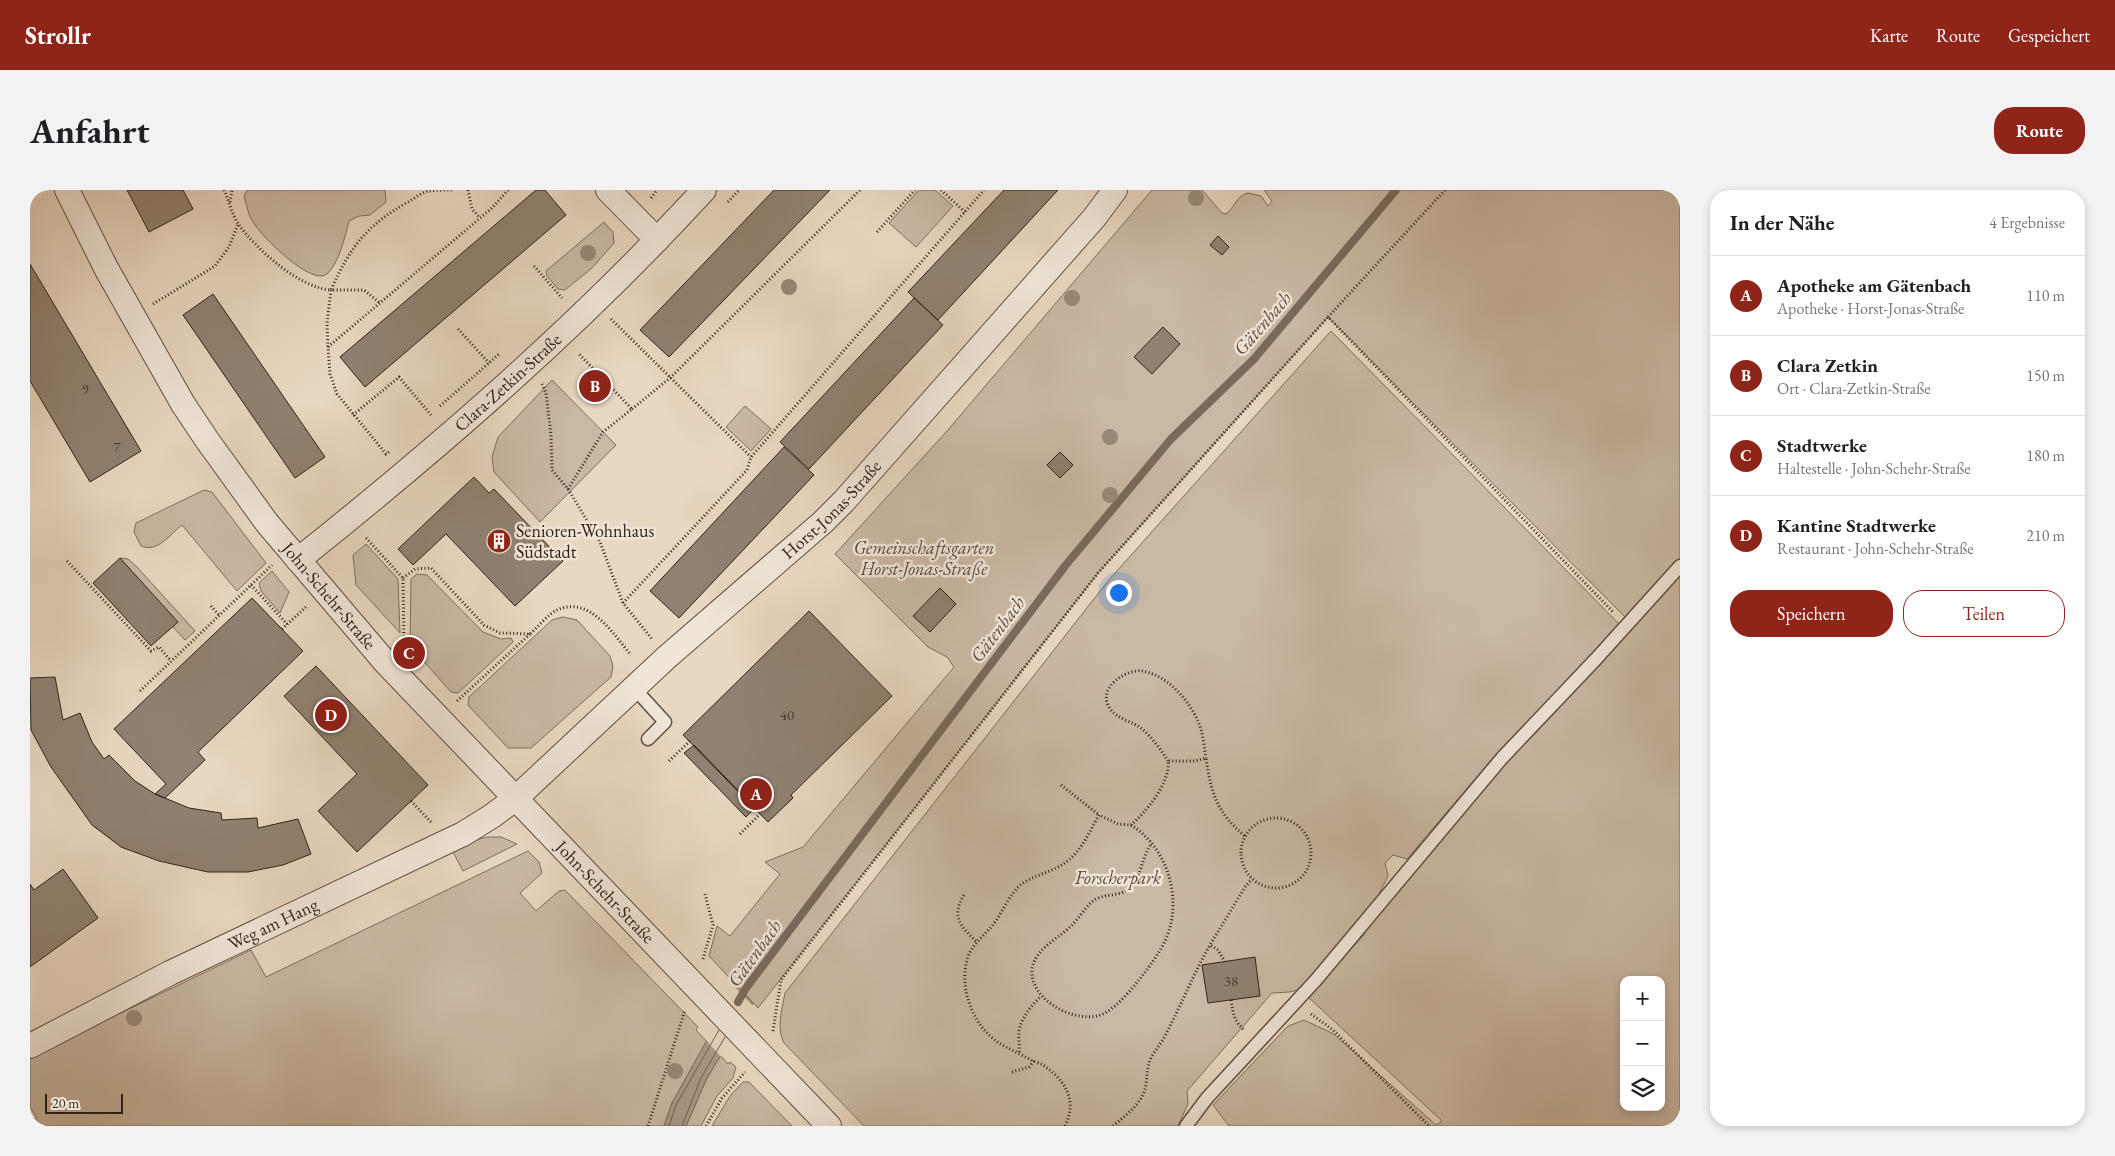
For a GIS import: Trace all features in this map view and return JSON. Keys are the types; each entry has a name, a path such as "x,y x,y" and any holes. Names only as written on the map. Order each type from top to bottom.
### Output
{"street":[{"name":"John-Schehr-Straße","path":"67,190 106,268 194,422 240,487 324,592 386,663 438,718 829,1126"},
{"path":"608,190 657,240"},
{"name":"Clara-Zetkin-Straße","path":"298,560 532,363 657,240 704,190"},
{"name":"Horst-Jonas-Straße","path":"515,799 667,657 824,522 1088,226 1115,190"},
{"name":"Weg am Hang","path":"30,1046 170,973 463,834 515,799"}],"lane":[{"path":"1186,1126 1207,1098 1259,1044 1322,972 1502,758 1680,566"},
{"path":"641,682 665,722 648,740"}],"path":[{"path":"224,190 238,223 253,241 297,279 318,289 364,290 380,304"},
{"path":"230,203 232,190"},
{"path":"393,448 386,454 353,415 334,387 330,374 327,323 331,290 340,269 358,241 370,227 390,212 428,190 452,190"},
{"path":"468,190 472,208 480,218"},
{"path":"328,348 492,208 508,190"},
{"path":"633,216 657,190"},
{"path":"568,489 603,432 670,378 860,190"},
{"path":"877,232 915,190"},
{"path":"941,190 965,212"},
{"path":"622,603 747,470 751,457 984,190"},
{"path":"706,1126 754,1047 772,1036 781,980 1098,573 1445,190"},
{"path":"134,315 215,266 230,247 238,223"},
{"path":"534,266 562,298"},
{"path":"555,305 568,293"},
{"path":"609,317 751,457"},
{"path":"1328,317 1626,626"},
{"path":"458,329 489,363"},
{"path":"574,349 632,409"},
{"path":"425,420 504,350"},
{"path":"353,415 399,377 431,415"},
{"path":"541,381 547,402 551,435 552,470 568,489 600,542 622,603 667,657"},
{"path":"366,537 403,578 404,646 386,663"},
{"path":"68,560 151,651 159,647 171,661"},
{"path":"403,578 415,569 431,568 484,625 500,633 530,634"},
{"path":"140,691 251,585 287,624"},
{"path":"282,629 324,592"},
{"path":"211,606 219,615"},
{"path":"438,718 556,610 577,607 593,612 641,682"},
{"path":"1131,825 1144,814 1169,769 1168,761 1144,730 1132,722 1118,718 1108,706 1106,697 1112,683 1123,675 1141,671 1156,676 1173,687 1199,721 1213,797 1224,814 1245,836"},
{"path":"669,761 690,741"},
{"path":"1168,761 1195,762 1206,758"},
{"path":"1061,785 1099,815 1118,824 1131,825 1144,833 1152,843 1165,863 1171,883 1172,911 1166,937 1156,958 1132,988 1109,1010 1100,1015 1086,1017 1075,1015 1049,1003 1041,996 1032,979 1035,959 1043,949 1073,924 1093,900 1101,896 1124,892 1131,887 1137,879 1142,859 1152,843"},
{"path":"740,834 760,814"},
{"path":"1065,1126 1070,1109 1070,1096 1055,1075 1042,1063 1034,1061 998,1042 983,1027 969,1006 963,984 967,958 1020,885 1036,875 1049,873 1076,854 1099,815"},
{"path":"1273,818 1285,819 1295,823 1304,831 1310,847 1309,864 1304,874 1295,882 1273,888 1262,885 1252,878 1245,869 1241,847 1245,836 1252,827 1262,821 1273,818"},
{"path":"1113,1126 1133,1108 1141,1097 1146,1085 1146,1074 1151,1059 1166,1034 1196,970 1252,878"},
{"path":"648,1126 701,993 713,924 705,894"},
{"path":"964,895 958,906 957,916 963,929 977,942"},
{"path":"1210,945 1218,950 1225,962"},
{"path":"1019,1052 1019,1030 1030,1009 1041,996"},
{"path":"1231,1000 1233,1016 1237,1024 1259,1044"},
{"path":"1295,1001 1333,1030 1429,1126"},
{"path":"1012,1072 1029,1067 1034,1061"}],"green space":[{"path":"247,190 385,190 386,202 370,215 359,216 349,221 335,263 327,274 320,276 299,267 287,258 258,229 250,216 244,197"},
{"path":"919,190 935,190 953,206 916,247 889,223"},
{"name":"Gemeinschaftsgarten Horst-Jonas-Straße","path":"1152,190 1202,190 1222,213 1226,214 1238,199 1248,193 1261,196 1268,206 1272,201 1264,190 1680,190 1680,558 1626,618 1328,317 1098,573 758,1008 709,956 717,926 730,936 780,874 765,862 803,847 954,667 947,657 928,647 835,554 947,431"},
{"path":"604,222 613,232 614,243 592,268 565,290 558,289 547,276 546,271"},
{"name":"Forscherpark","path":"1331,331 1620,625 1497,753 1407,859 1393,855 1385,863 1388,876 1377,898 1301,989 1272,993 1187,1091 1188,1104 1178,1126 864,1126 784,1043 780,1025 785,993 1108,581"},
{"path":"552,380 616,445 540,522 494,472 492,457 498,437"},
{"path":"745,406 771,429 751,451 726,427"},
{"path":"204,490 212,492 266,563 237,591 182,525 163,542 147,548 141,546 134,532 136,523"},
{"path":"366,544 398,579 400,633 356,585 353,555"},
{"path":"120,558 128,559 136,566 195,631 185,640"},
{"path":"272,571 289,592 280,613 261,591 259,583"},
{"path":"1680,573 1680,1126 1229,1126 1213,1105 1288,1026 1304,1020 1334,1034 1436,1125 1442,1121 1307,996 1364,935 1368,923 1506,761"},
{"path":"417,574 427,575 483,632 501,639 511,638 513,642 458,693 451,692 410,646 411,579"},
{"path":"563,617 577,620 610,656 613,666 611,677 531,748 508,748 468,705 469,697 552,620"},
{"path":"501,837 517,844 463,871 452,850 474,840"},
{"path":"528,851 539,862 542,873 520,893 536,911 559,891 565,890 698,1027 696,1030 707,1042 672,1103 664,1126 34,1126 31,1122 37,1117 30,1108 30,1058 44,1050 251,950 266,977"},
{"path":"720,1055 728,1064 730,1062 736,1067 733,1078 717,1096 701,1126 686,1126 706,1080"},
{"path":"743,1082 749,1082 792,1126 712,1126 730,1096"}],"water":[{"path":"737,986 753,1003 706,1080 686,1126 664,1126 672,1103"}],"pier":[{"path":"734,986 753,1006 721,1057 706,1040"}],"building":[{"path":"127,190 183,190 193,209 149,232"},
{"path":"536,190 545,190 566,215 365,387 340,357"},
{"path":"774,190 830,190 669,357 640,330"},
{"path":"1004,190 1058,190 938,320 908,292"},
{"path":"1218,236 1229,247 1222,255 1210,245"},
{"path":"30,264 141,451 90,482 30,381"},
{"path":"213,294 325,457 295,478 183,315"},
{"path":"914,298 943,325 809,469 780,442"},
{"path":"1163,327 1180,344 1152,374 1134,357"},
{"path":"784,447 814,475 679,618 650,591"},
{"path":"1060,452 1073,465 1060,478 1047,465"},
{"name":"Senioren-Wohnhaus Südstadt","path":"474,477 489,493 494,489 563,561 515,606 446,534 413,565 398,549"},
{"path":"120,558 178,622 151,646 93,583"},
{"path":"940,588 956,604 930,632 913,616"},
{"path":"252,598 303,651 198,752 205,760 165,798 155,794 166,784 114,729"},
{"path":"809,611 892,696 791,795 793,798 768,822 683,735"},
{"path":"316,666 428,785 357,852 318,811 357,774 284,696"},
{"path":"55,677 63,720 80,713 92,742 104,759 109,755 135,781 155,794 189,808 221,813 222,820 257,818 258,828 298,819 311,854 283,865 248,872 208,872 159,861 121,847 92,825 51,767 31,730 30,678"},
{"path":"694,745 755,808 746,817 684,753"},
{"path":"63,869 98,918 30,967 30,884 34,890"},
{"path":"1255,957 1260,996 1208,1003 1202,965"}],"waterway":[{"name":"Gätenbach","path":"738,1002 746,988 1065,566 1171,439 1254,359 1396,190"}],"place":[{"name":"Clara Zetkin","path":"595,386"},
{"name":"Senioren-Wohnhaus Südstadt","path":"499,541"},
{"name":"Stadtwerke","path":"409,653"},
{"name":"Kantine Stadtwerke","path":"331,715"},
{"name":"Apotheke am Gätenbach","path":"756,794"}]}
